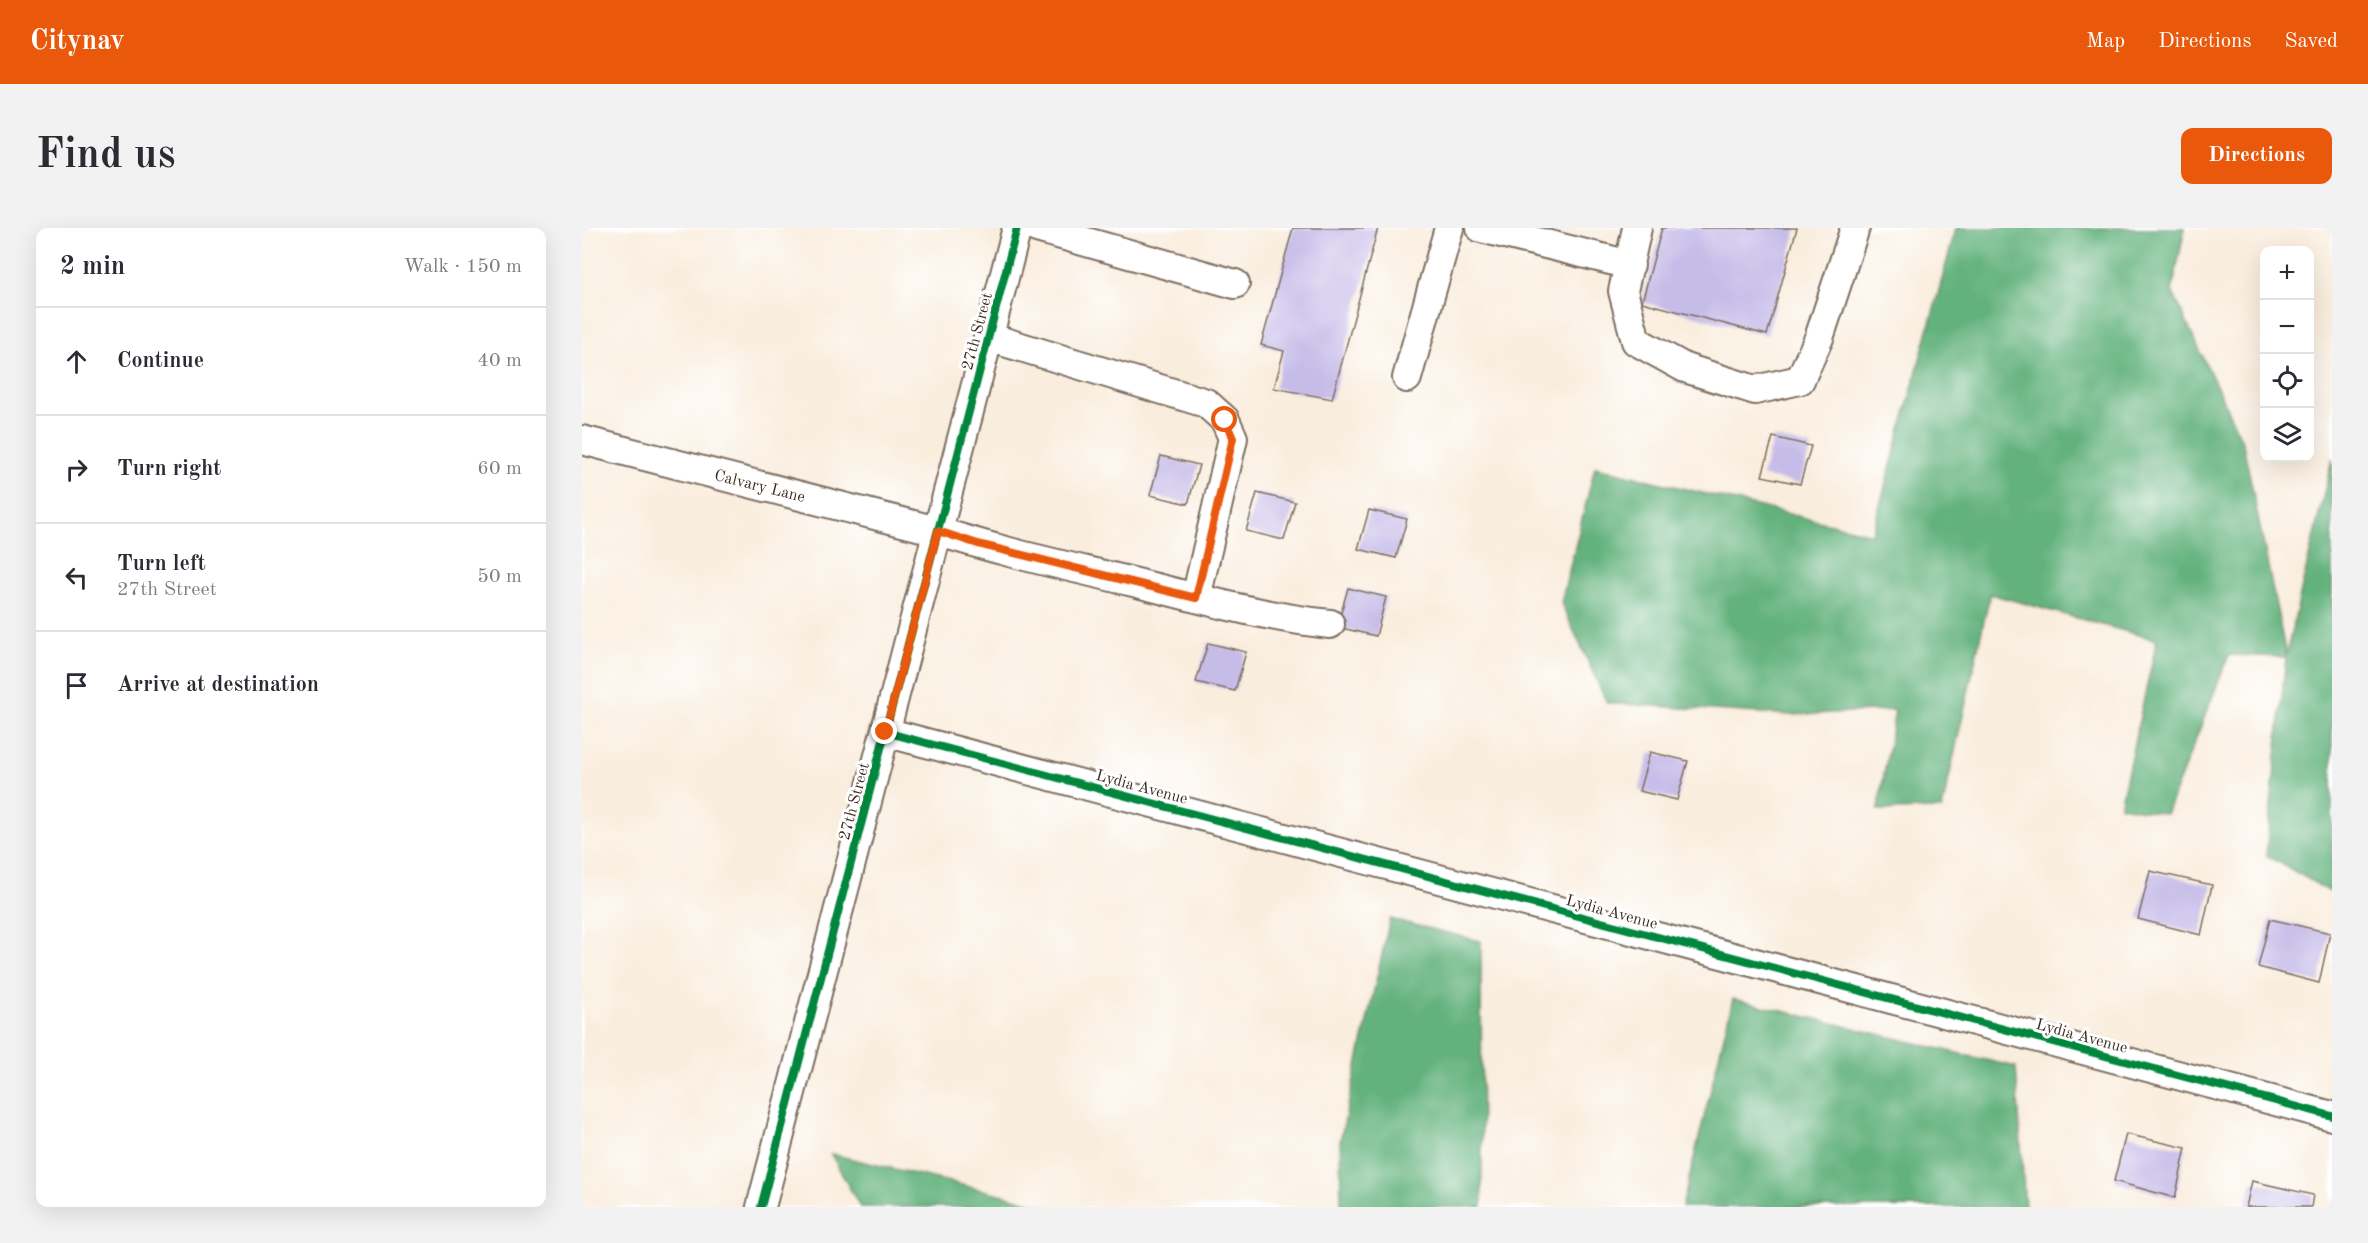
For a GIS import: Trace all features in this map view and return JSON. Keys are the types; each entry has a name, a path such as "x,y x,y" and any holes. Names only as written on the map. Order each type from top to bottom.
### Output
{"street":[{"name":"27th Street","path":"761,1207 1017,228"},
{"path":"1037,228 1235,284"},
{"path":"1407,378 1449,228"},
{"path":"1481,228 1629,265"},
{"path":"1637,228 1623,291 1636,341 1685,368 1755,390 1800,380 1819,338 1855,228"},
{"path":"988,337 1206,403 1225,420 1233,438 1196,598"},
{"name":"Calvary Lane","path":"582,440 938,531 978,544 1196,598 1305,622 1330,624"},
{"name":"Lydia Avenue","path":"885,732 2332,1116"}],"green space":[{"path":"1956,228 2185,228 2172,291 2243,443 2286,655 2332,459 2332,893 2266,855 2286,657 2229,655 2166,814 2120,806 2157,640 1990,594 1942,809 1878,810 1895,710 1790,715 1607,703 1561,603 1595,467 1872,534"},
{"path":"1390,919 1481,941 1482,1207 1341,1207 1340,1141"},
{"path":"1733,999 2016,1067 2025,1207 1682,1207"},
{"path":"831,1154 1004,1195 1046,1207 860,1207"}],"building":[{"path":"1293,228 1378,228 1332,399 1274,388 1284,351 1261,345"},
{"path":"1662,228 1797,228 1767,335 1642,302"},
{"path":"1773,437 1811,446 1800,484 1762,476"},
{"path":"1161,456 1199,465 1188,504 1150,495"},
{"path":"1257,493 1295,502 1284,540 1246,531"},
{"path":"1369,510 1407,519 1396,558 1358,549"},
{"path":"1348,588 1386,597 1376,636 1337,627"},
{"path":"1208,643 1246,652 1235,691 1196,682"},
{"path":"1650,752 1688,761 1677,800 1639,791"},
{"path":"2150,871 2212,885 2201,935 2138,919"},
{"path":"2270,919 2330,933 2319,983 2258,967"},
{"path":"2126,1134 2186,1148 2175,1198 2114,1181"},
{"path":"2252,1181 2313,1195 2311,1207 2246,1207"}],"cycle path":[{"path":"761,1207 1017,228"},
{"path":"885,732 2332,1116"}],"route":[{"path":"885,732 938,531 978,544 1196,598 1233,438 1225,420"}]}
